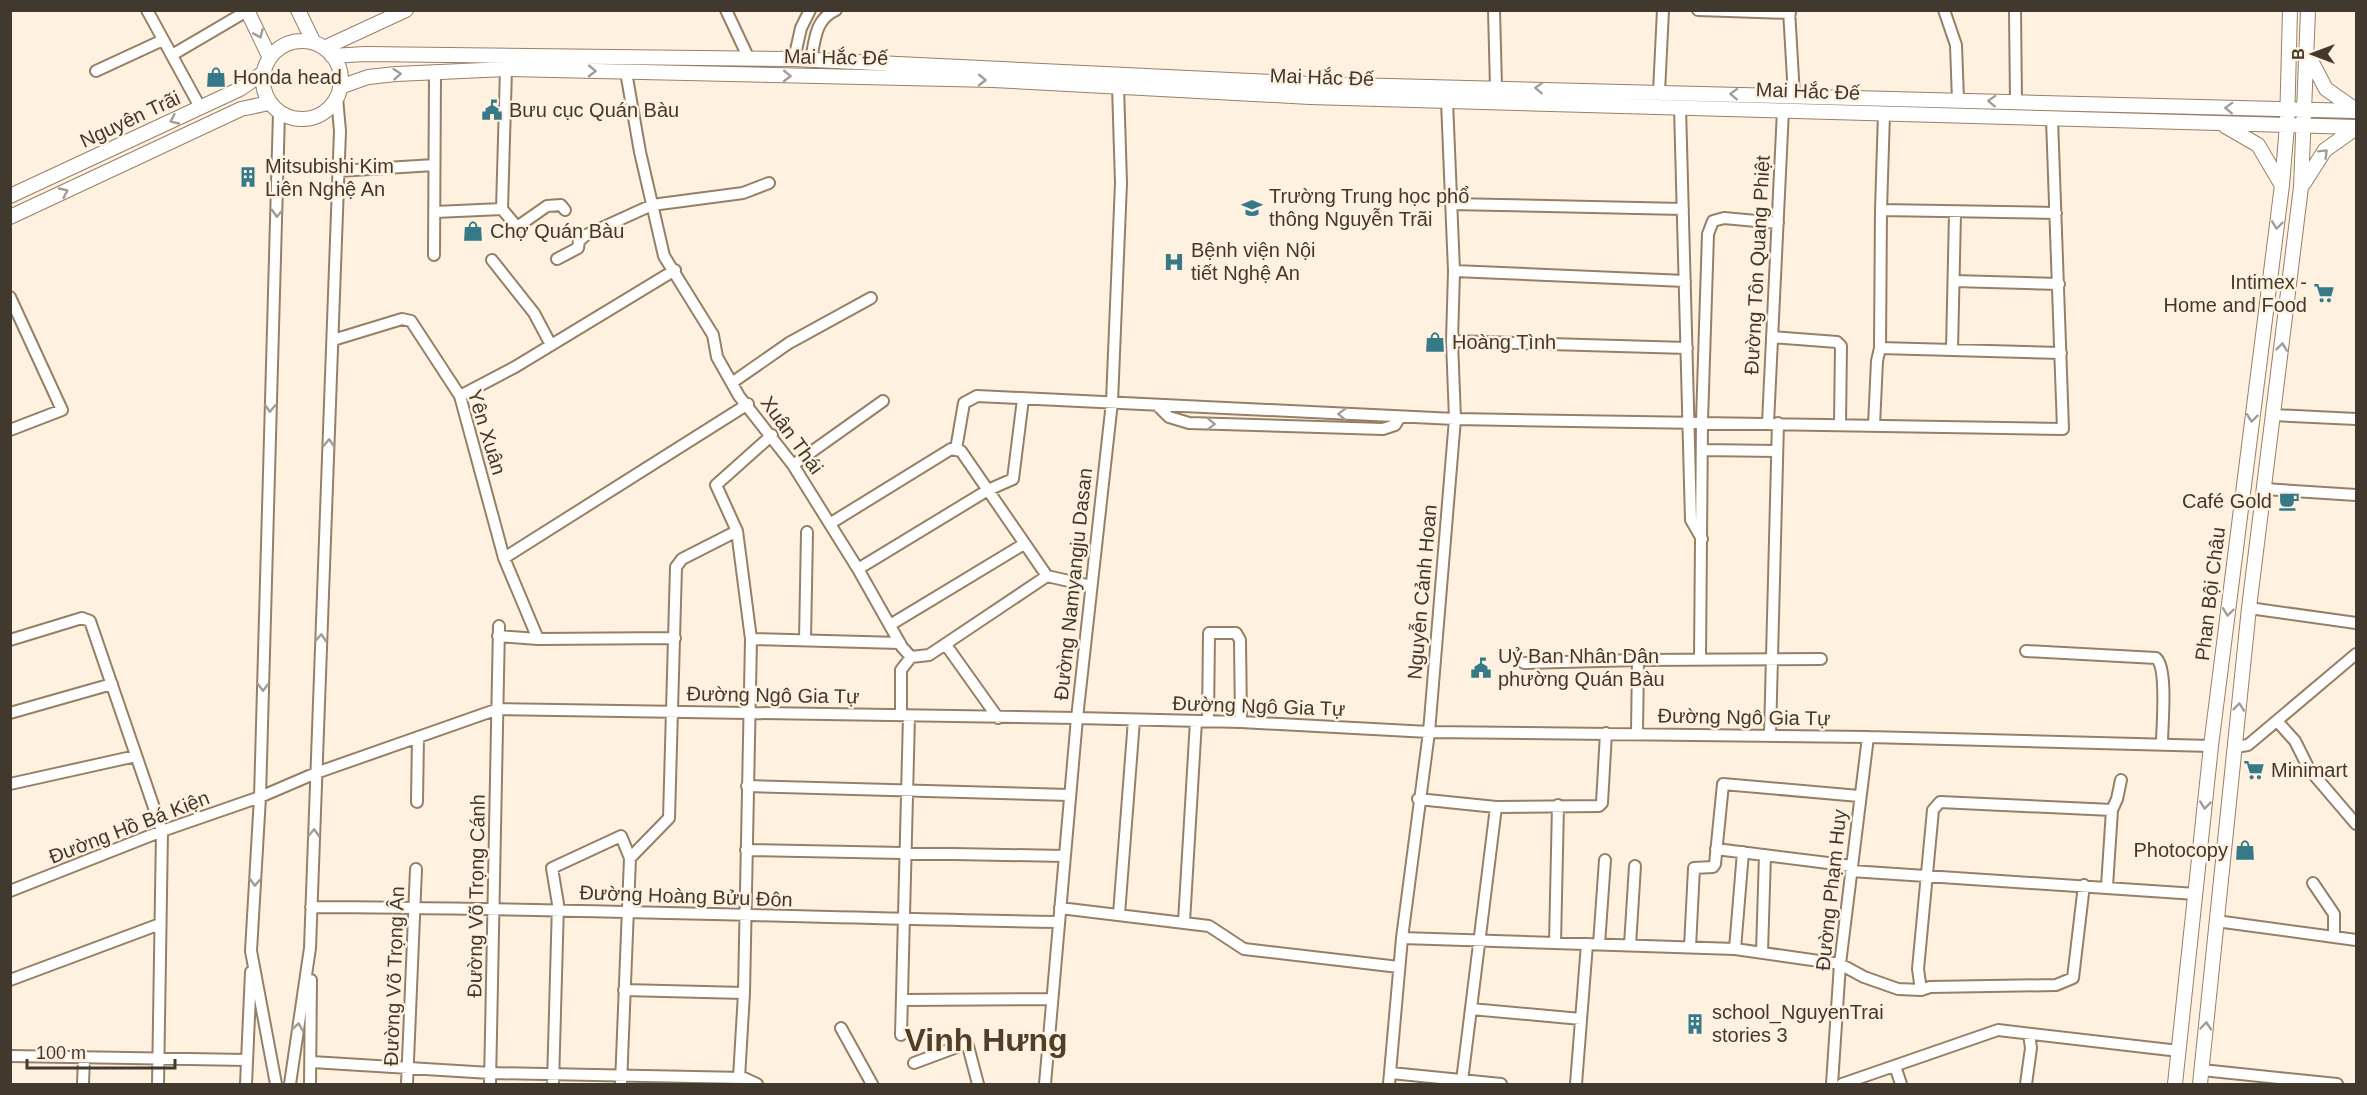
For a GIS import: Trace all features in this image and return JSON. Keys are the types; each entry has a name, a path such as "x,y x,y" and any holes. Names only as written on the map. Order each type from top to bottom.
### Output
{"main road":[{"path":"298,10 324,49 338,65 338,93 322,114 311,119 289,118 274,108 262,84 263,73 270,58 282,46 292,42 324,49 406,10"},
{"name":"Phan Bội Châu","path":"2175,1084 2211,746 2282,186 2287,125 2290,10"},
{"name":"Phan Bội Châu","path":"2201,1078 2251,589 2301,187 2308,10"},
{"path":"247,11 270,58"},
{"name":"Mai Hắc Đế","path":"324,49 794,59 1008,75 1310,91 1447,101 2356,128"},
{"path":"2307,52 2326,89 2356,110"},
{"name":"Mai Hắc Đế","path":"338,93 368,77 506,69 1008,75 1118,86 1310,91 1496,87 2356,110"},
{"name":"Nguyên Trãi","path":"10,196 240,89 263,73"},
{"path":"1600,90 1600,105"},
{"path":"10,217 241,109 274,108"},
{"path":"2221,124 2258,145 2282,186"},
{"path":"2301,187 2325,150 2356,128"},
{"path":"2269,286 2290,287"},
{"path":"2256,381 2278,381"},
{"path":"2231,587 2251,589"},
{"path":"2211,746 2235,747"},
{"path":"2186,991 2209,993"}],"street":[{"path":"147,10 200,107"},
{"path":"726,10 749,59"},
{"path":"794,59 801,28 811,10 822,20"},
{"path":"811,60 817,30 822,20 836,10"},
{"path":"1494,10 1496,87"},
{"path":"1659,92 1663,10"},
{"path":"1698,10 1790,12 1794,96"},
{"path":"1944,10 1956,45 1958,100"},
{"path":"2015,10 2016,102"},
{"path":"172,55 247,11"},
{"path":"96,71 163,39"},
{"path":"506,69 502,209 517,227 547,206 561,205 565,210"},
{"path":"434,255 435,72"},
{"name":"Xuân Thái","path":"626,72 664,256 675,270 712,335 717,357 739,396 748,404 793,465 831,523 900,643 911,657"},
{"name":"Đường Namyangju Dasan","path":"1045,1084 1069,795 1112,404 1121,183 1118,86"},
{"path":"310,1084 312,1062 311,907 340,131 338,93"},
{"name":"Nguyễn Cảnh Hoan","path":"1390,1079 1401,938 1418,798 1429,732 1455,419 1452,341 1454,271 1447,101"},
{"path":"1680,107 1691,520 1702,539"},
{"path":"246,1084 260,797 274,108"},
{"name":"Đường Tôn Quang Phiệt","path":"1770,735 1777,451 1773,423 1772,337 1783,110"},
{"path":"1874,425 1876,361 1880,348 1884,113"},
{"path":"956,449 964,403 977,396 1455,419 1702,421 2063,429 2052,119"},
{"path":"338,171 434,165"},
{"path":"557,259 578,248 581,239 591,232 652,205 743,193 769,183"},
{"path":"1451,204 1683,209"},
{"path":"435,212 502,209"},
{"path":"1881,210 2056,213"},
{"path":"1952,350 1955,213"},
{"path":"1700,658 1702,421 1708,234 1713,221 1724,218 1778,223"},
{"path":"492,260 525,300 551,345"},
{"path":"460,396 551,345 675,270"},
{"path":"1454,271 1685,281"},
{"path":"1954,280 2059,284"},
{"path":"10,297 62,410 10,430"},
{"path":"733,382 789,343 871,298"},
{"name":"Yên Xuân","path":"333,340 407,319 411,321 460,396 504,558 538,639"},
{"path":"1772,337 1837,342 1841,346 1840,424"},
{"path":"1452,341 1687,348"},
{"path":"1880,348 2061,353"},
{"path":"858,569 987,490 1013,479 1023,399"},
{"path":"793,465 883,401"},
{"path":"504,558 748,404"},
{"path":"1158,406 1169,417 1189,423 1383,429 1395,425 1400,417"},
{"path":"1233,437 1234,410"},
{"path":"2273,416 2356,419"},
{"path":"739,1078 744,993 751,639 737,531 718,493 717,482 772,435"},
{"path":"831,523 951,449 956,449 961,451 1047,576 1091,586"},
{"path":"1702,450 1777,451"},
{"path":"2264,489 2356,495"},
{"path":"630,858 669,818 677,564 737,531"},
{"path":"805,640 807,532"},
{"path":"890,625 1024,544"},
{"path":"901,1035 907,791 901,670 911,657 929,655 946,645 1047,576"},
{"path":"2249,608 2356,623"},
{"path":"10,640 62,624 88,619 162,831 158,1084"},
{"name":"Đường Võ Trọng Cánh","path":"489,1084 498,631 538,639"},
{"path":"1208,721 1209,633 1236,633 1240,640 1241,722"},
{"path":"538,639 675,638"},
{"path":"751,639 900,643"},
{"path":"946,645 998,718"},
{"path":"2026,651 2156,658 2160,661 2163,672 2162,742"},
{"path":"2235,747 2248,745 2278,722 2356,654"},
{"path":"1524,663 1700,658 1821,659"},
{"path":"1637,733 1636,666 1638,660"},
{"path":"10,713 112,684"},
{"name":"Đường Ngô Gia Tự","path":"315,773 498,709 1077,718 1241,722 1429,732 1637,733 2162,742 2211,746"},
{"path":"1119,914 1134,720"},
{"path":"1184,922 1196,721"},
{"path":"2278,722 2295,741 2309,769 2356,824"},
{"path":"1418,798 1496,807 1601,805 1606,733"},
{"name":"Đường Phạm Huy","path":"1832,1084 1840,964 1868,737"},
{"path":"417,802 418,738"},
{"path":"10,784 136,756"},
{"name":"Đường Hồ Bá Kiện","path":"10,891 162,831 260,797 315,773"},
{"path":"2107,886 2112,810 2121,780"},
{"path":"1690,947 1694,868 1714,866 1722,786 1725,783 1859,796"},
{"path":"747,786 1069,795"},
{"path":"1921,990 1918,969 1925,875 1933,810 1940,802 2112,810"},
{"path":"1555,943 1558,806"},
{"path":"1462,1081 1496,807"},
{"path":"553,1079 558,910 552,868 621,836 630,858 621,1079"},
{"path":"1716,849 1852,868 1925,875 2196,894"},
{"path":"746,850 906,855 1064,856"},
{"path":"1735,949 1743,852"},
{"path":"1761,952 1765,855"},
{"path":"1599,944 1605,860"},
{"path":"1630,945 1635,866"},
{"name":"Đường Võ Trọng Ân","path":"407,1084 416,869"},
{"path":"2313,883 2334,914 2334,937"},
{"path":"1401,938 1735,949 1840,964 1864,977 1898,989 2056,985 2069,982 2073,978 2084,885"},
{"name":"Đường Hoàng Bửu Đôn","path":"311,907 494,907 745,916 1059,922"},
{"path":"1060,908 1184,922 1218,930 1244,949 1399,967"},
{"path":"2216,921 2356,940"},
{"path":"10,980 160,924"},
{"path":"1576,1084 1587,944"},
{"path":"290,1084 310,948"},
{"path":"251,951 276,1084"},
{"path":"624,990 744,993"},
{"path":"902,1000 1052,999"},
{"path":"1471,1009 1581,1019"},
{"path":"841,1028 872,1084"},
{"path":"1842,1084 1998,1030 2179,1051"},
{"path":"2026,1084 2031,1048 2029,1034"},
{"path":"914,1063 965,1044 968,1046 978,1084"},
{"path":"10,1056 247,1060"},
{"path":"83,1084 84,1058"},
{"path":"312,1062 553,1079 739,1078 749,1079 757,1084"},
{"path":"1894,1066 1901,1084"},
{"path":"2201,1078 2337,1084"},
{"path":"1390,1079 1501,1084"}],"place":[{"name":"Honda head","path":"216,77"},
{"name":"Bưu cục Quán Bàu","path":"492,110"},
{"name":"Mitsubishi Kim Liên Nghệ An","path":"248,177"},
{"name":"Trường Trung học phổ thông Nguyễn Trãi","path":"1252,208"},
{"name":"Chợ Quán Bàu","path":"473,231"},
{"name":"Bệnh viện Nội tiết Nghệ An","path":"1174,262"},
{"name":"Intimex - Home and Food","path":"2324,293"},
{"name":"Hoàng Tình","path":"1435,342"},
{"name":"Café Gold","path":"2289,501"},
{"name":"Uỷ Ban Nhân Dân phường Quán Bàu","path":"1481,668"},
{"name":"Minimart","path":"2254,770"},
{"name":"Photocopy","path":"2245,850"},
{"name":"school_NguyenTrai stories 3","path":"1695,1024"}],"district":[{"name":"Vinh Hưng","path":"986,1040"}]}
